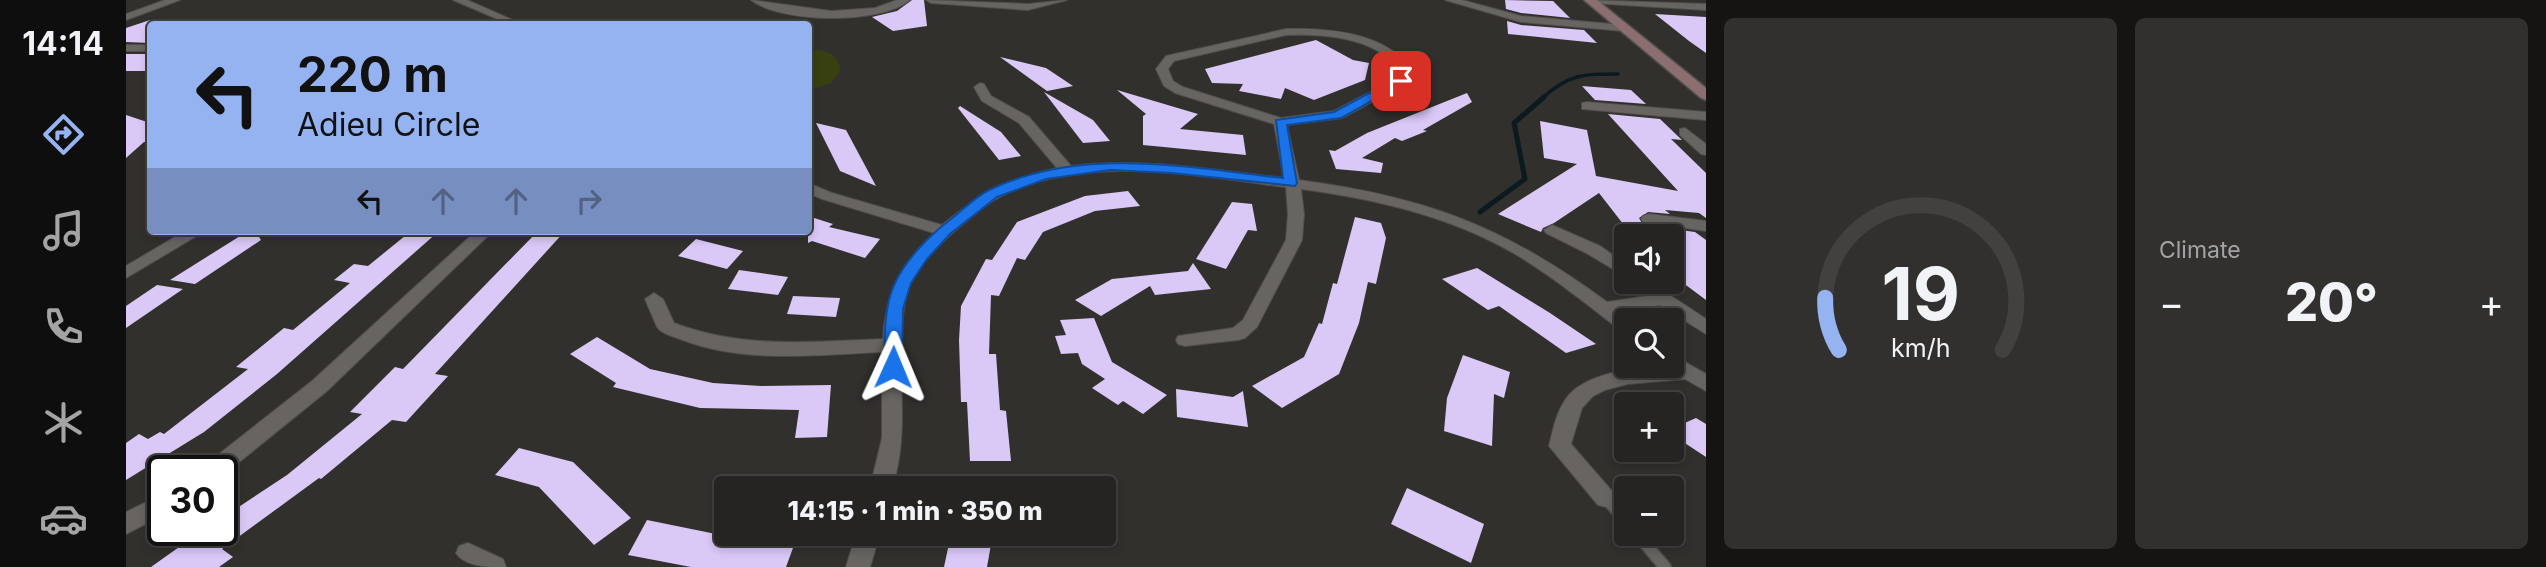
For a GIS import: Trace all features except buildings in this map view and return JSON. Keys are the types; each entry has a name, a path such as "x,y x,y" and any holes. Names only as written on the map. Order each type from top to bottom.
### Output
{"main road":[{"path":"1590,0 1706,95"}],"street":[{"path":"126,17 175,0"},
{"path":"458,0 510,21"},
{"path":"756,0 780,9 857,14 881,11 905,0"},
{"path":"931,0 1028,7 1062,0"},
{"path":"1450,0 1521,19 1623,27"},
{"path":"1590,0 1706,7"},
{"path":"1300,31 1330,34 1376,46 1394,56 1404,67 1401,81 1397,85 1348,111 1323,118 1280,122 1179,90 1164,76 1162,69 1170,58 1194,51 1273,33 1300,31"},
{"path":"126,48 147,48"},
{"path":"980,86 986,98 1024,120 1068,172"},
{"path":"1587,106 1706,116"},
{"path":"1185,340 1238,334 1258,312 1297,230 1280,122"},
{"path":"1685,132 1706,151"},
{"path":"884,476 893,434 893,345 898,294 911,269 945,231 992,194 1044,175 1134,166 1291,183 1394,199 1479,229 1532,257 1614,317"},
{"path":"812,189 827,196 945,231"},
{"path":"1649,219 1706,226"},
{"path":"1552,230 1594,250 1614,264"},
{"path":"126,273 190,235"},
{"path":"234,455 322,386 481,235"},
{"path":"1656,294 1706,328"},
{"path":"654,299 666,327 690,339 714,345 770,348 893,345"},
{"path":"1603,309 1663,299"},
{"path":"1684,369 1706,384"},
{"path":"1606,498 1560,446 1569,411 1579,397 1599,386 1627,378"},
{"path":"126,524 147,512"},
{"path":"858,567 864,546"},
{"path":"468,553 494,567"}],"lane":[{"path":"1606,498 1614,507"},
{"path":"1647,546 1665,567"}],"green space":[{"path":"812,50 826,52 837,61 840,72 830,83 812,89"}],"waterway":[{"path":"1542,98 1561,84 1577,77 1618,74"},
{"path":"1480,212 1525,179 1514,123 1544,97"}],"route":[{"path":"893,367 895,309 898,294 911,269 945,231 992,194 1044,175 1110,166 1171,169 1291,183 1280,122 1306,121 1337,115 1401,81"}]}
